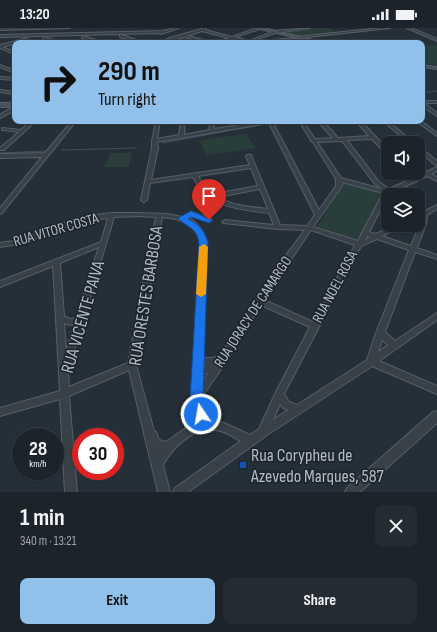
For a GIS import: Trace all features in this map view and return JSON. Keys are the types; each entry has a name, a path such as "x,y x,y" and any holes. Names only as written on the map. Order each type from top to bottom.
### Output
{"main road":[{"path":"255,28 306,40"},
{"path":"290,40 298,38 308,40"},
{"path":"425,66 437,68"},
{"path":"425,70 437,68"},
{"path":"0,105 12,106"}],"street":[{"path":"50,35 55,28"},
{"path":"0,29 69,28"},
{"path":"121,35 165,32 178,28"},
{"path":"156,32 172,40 207,28"},
{"path":"226,40 255,28"},
{"path":"255,40 274,32 309,28"},
{"path":"331,28 341,33"},
{"path":"358,28 364,31"},
{"path":"298,38 389,28"},
{"path":"408,28 437,40"},
{"path":"201,30 242,40"},
{"path":"0,36 115,34 135,40"},
{"path":"76,35 92,40"},
{"path":"184,35 204,40"},
{"path":"23,40 37,36 50,40"},
{"path":"430,37 437,36"},
{"path":"0,47 12,43"},
{"path":"0,47 12,52"},
{"path":"0,66 12,71"},
{"path":"0,78 12,79"},
{"path":"0,91 12,93"},
{"path":"425,103 437,102"},
{"path":"425,105 437,115"},
{"path":"0,117 12,107"},
{"path":"2,149 30,124"},
{"path":"0,212 72,124"},
{"path":"144,200 157,124"},
{"path":"181,136 182,124"},
{"path":"211,124 212,130"},
{"path":"154,144 181,136 235,124"},
{"path":"272,124 318,214"},
{"path":"303,124 339,179 381,190"},
{"path":"323,124 336,139"},
{"path":"361,124 381,145"},
{"path":"389,124 403,136"},
{"path":"422,124 437,135"},
{"path":"4,129 22,131"},
{"path":"313,141 374,137"},
{"path":"343,139 377,183 383,188"},
{"path":"0,142 9,143"},
{"path":"425,154 437,164"},
{"path":"0,156 46,155"},
{"path":"249,156 278,227"},
{"path":"148,182 253,166"},
{"path":"397,188 437,168"},
{"path":"427,174 437,179"},
{"path":"194,175 204,191 211,196 234,206 271,211"},
{"name":"RUA JORACY DE CAMARGO","path":"196,398 223,359 278,272 311,228 318,214 340,184 339,179"},
{"path":"211,196 261,187"},
{"path":"311,200 324,207"},
{"name":"RUA NOEL ROSA","path":"263,432 279,395 358,244 381,204"},
{"path":"425,214 437,207"},
{"name":"RUA VITOR COSTA","path":"0,245 14,243 84,219 112,215 182,218 191,214 209,220"},
{"name":"RUA VICENTE PAIVA","path":"72,492 64,372 112,215"},
{"name":"RUA ORESTES BARBOSA","path":"159,216 132,365 164,492"},
{"path":"182,218 195,226 202,236 204,243 195,426"},
{"path":"225,222 278,227 311,228 358,244 365,243 388,232"},
{"path":"371,362 380,333 420,232"},
{"path":"364,233 437,257"},
{"path":"0,249 14,243"},
{"path":"0,284 103,243"},
{"path":"56,262 64,372"},
{"path":"260,301 315,326"},
{"path":"179,492 263,432 395,346 437,316"},
{"path":"60,318 69,322 80,320"},
{"path":"380,333 395,346"},
{"path":"198,365 223,359"},
{"path":"371,362 437,390"},
{"path":"0,412 66,393 132,365"},
{"path":"198,365 208,370 217,368"},
{"path":"279,395 286,405 297,410"},
{"path":"196,398 201,414 208,424"},
{"path":"351,492 437,416"},
{"path":"157,465 168,448 195,426 208,424 225,428 251,441"},
{"path":"148,428 156,444 168,448"}],"green space":[{"path":"316,28 328,28 337,32 300,36 284,33"},
{"path":"437,44 437,65 425,64 425,46"},
{"path":"246,134 256,148 206,155 199,140"},
{"path":"110,153 132,153 129,167 105,167"},
{"path":"344,183 381,193 381,201 357,242 317,227"}],"waterway":[{"path":"425,93 437,91"},
{"path":"163,143 265,124"},
{"path":"62,150 136,148"},
{"path":"0,153 46,151"}],"slow traffic":[{"path":"201,294 204,247"}],"place":[{"name":"Rua Corypheu de Azevedo Marques, 587","path":"243,465"}],"route":[{"path":"201,414 196,400 204,243 202,236 195,226 182,218 186,215 193,214 209,220"}]}
